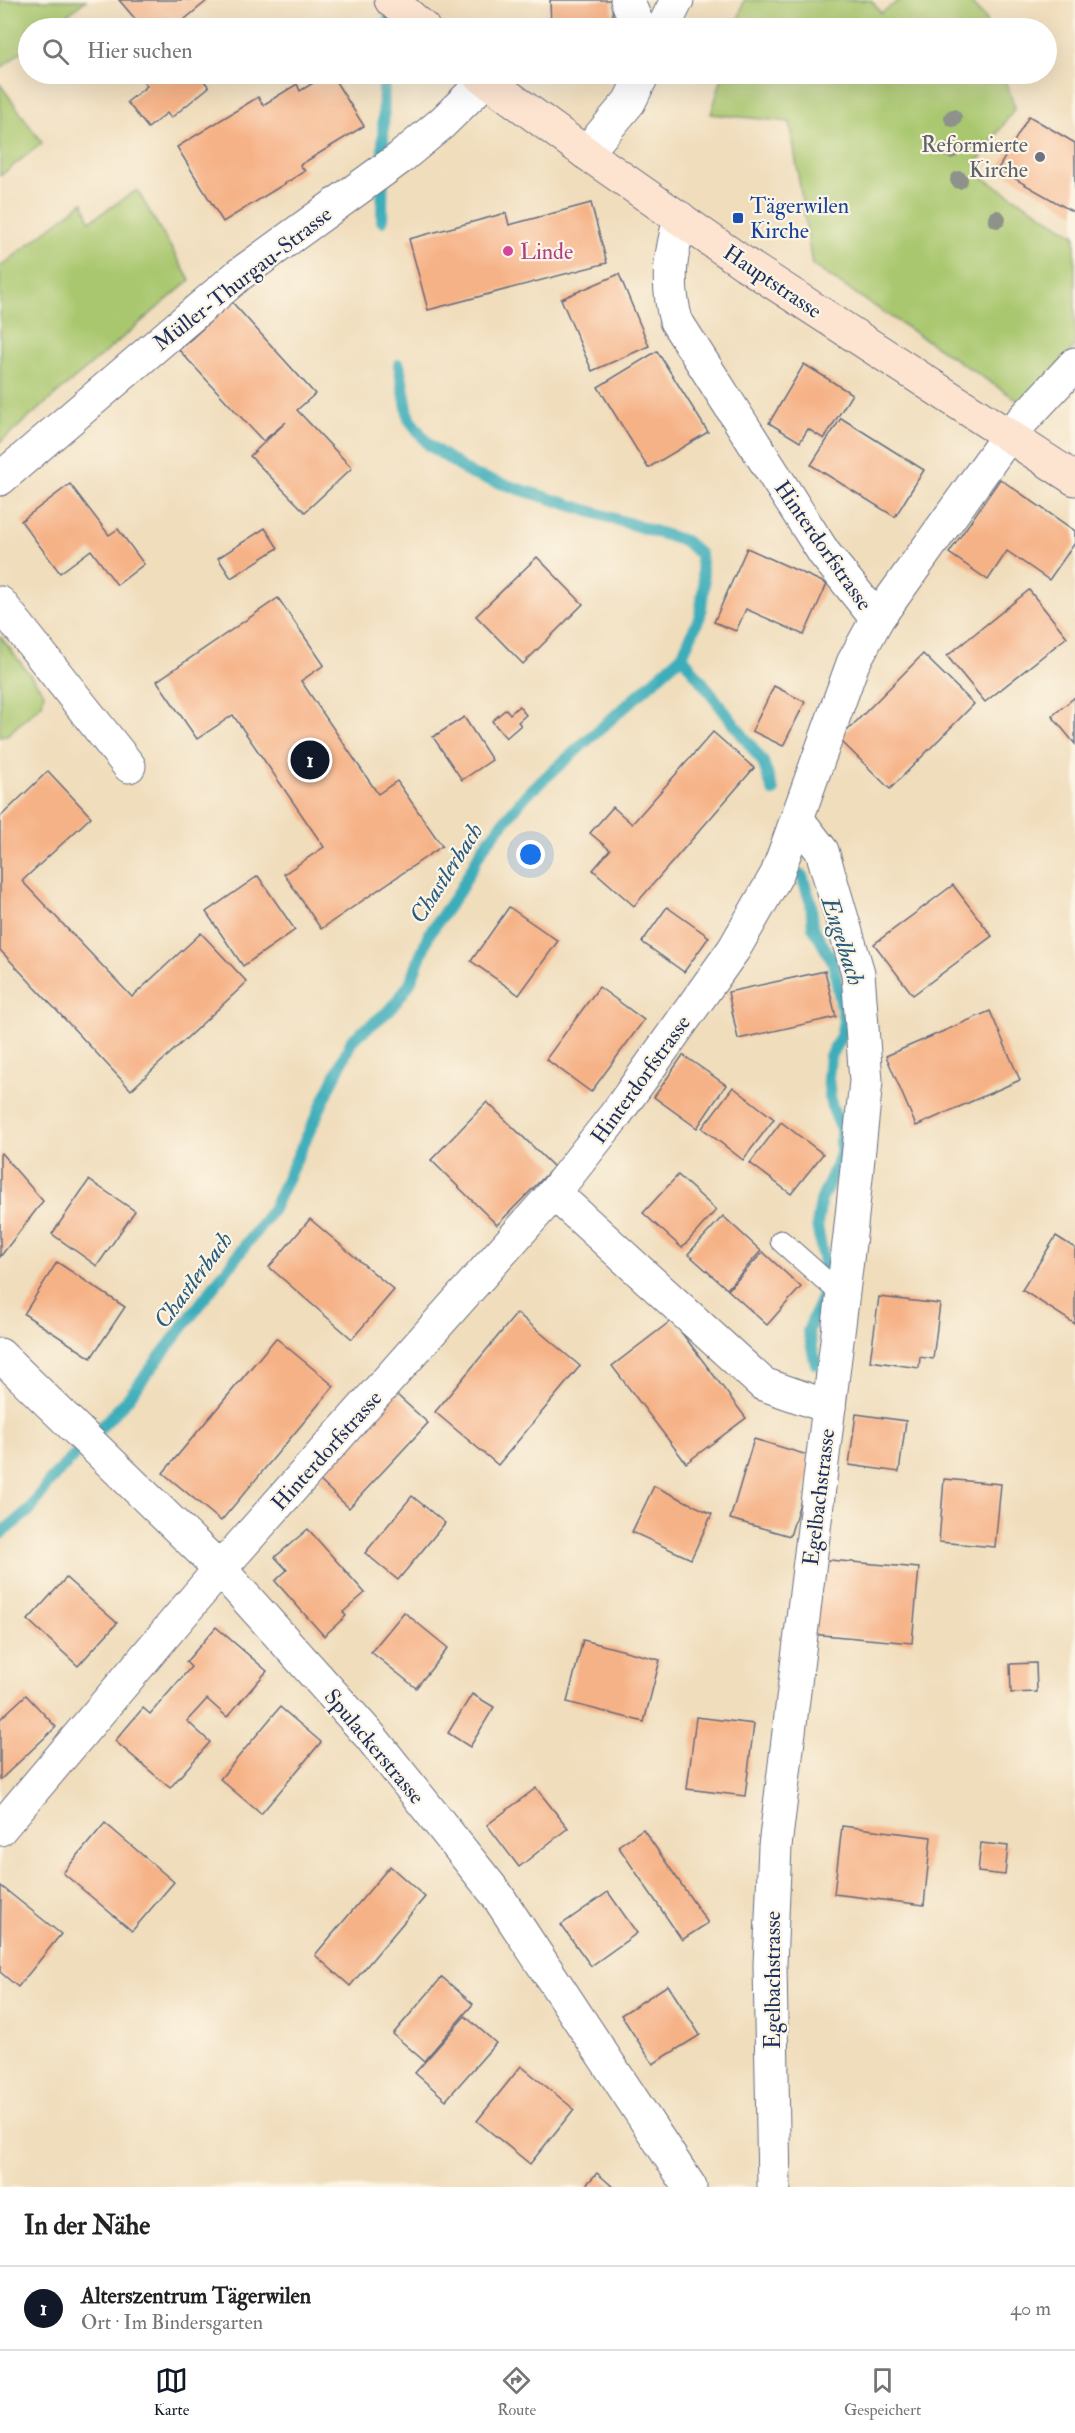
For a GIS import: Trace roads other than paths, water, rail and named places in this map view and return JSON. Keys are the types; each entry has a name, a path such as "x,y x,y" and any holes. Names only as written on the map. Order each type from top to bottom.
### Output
{"street":[{"path":"391,0 411,18"},
{"path":"627,0 635,18"},
{"path":"668,18 677,0"},
{"name":"Müller-Thurgau-Strasse","path":"0,479 240,274 400,158 442,123 476,84"},
{"name":"Hauptstrasse","path":"492,84 745,264 1075,479"},
{"path":"586,153 629,102 638,84"},
{"name":"Hinterdorfstrasse","path":"0,1829 220,1569 554,1193 616,1114 734,949 777,874 853,663 877,620 824,554 676,321 669,294 669,267 681,218"},
{"path":"877,620 1008,436 1075,364"},
{"path":"0,603 129,766"},
{"name":"Egelbachstrasse","path":"774,2187 770,1964 774,1846 829,1407 838,1292 866,1081 858,973 822,851 798,820"},
{"path":"554,1193 763,1384 829,1407"},
{"name":"Spulackerstrasse","path":"0,1355 220,1569 370,1736 497,1895 690,2187"}],"lane":[{"path":"781,1241 838,1292"}],"waterway":[{"name":"Chastlerbach","path":"389,18 391,6"},
{"name":"Chastlerbach","path":"382,221 384,84"},
{"name":"Chastlerbach","path":"0,1534 31,1509 48,1483 126,1401 273,1209 352,1040 391,1009 410,983 429,934 460,890 482,849 526,795 682,656 700,616 704,584 700,554 685,541 471,474 429,445 409,419 399,365"},
{"name":"Engelbach","path":"682,656 763,762 773,791"},
{"name":"Engelbach","path":"802,876 811,903 813,927 833,962 844,1021 841,1036 830,1056 828,1078 831,1104 841,1128 841,1155 821,1201 817,1225 824,1263 824,1292 808,1331 816,1364"}],"place":[{"name":"Reformierte Kirche","path":"1040,157"},
{"name":"Tägerwilen Kirche","path":"738,218"},
{"name":"Linde","path":"508,251"},
{"name":"Alterszentrum Tägerwilen","path":"310,760"}]}
